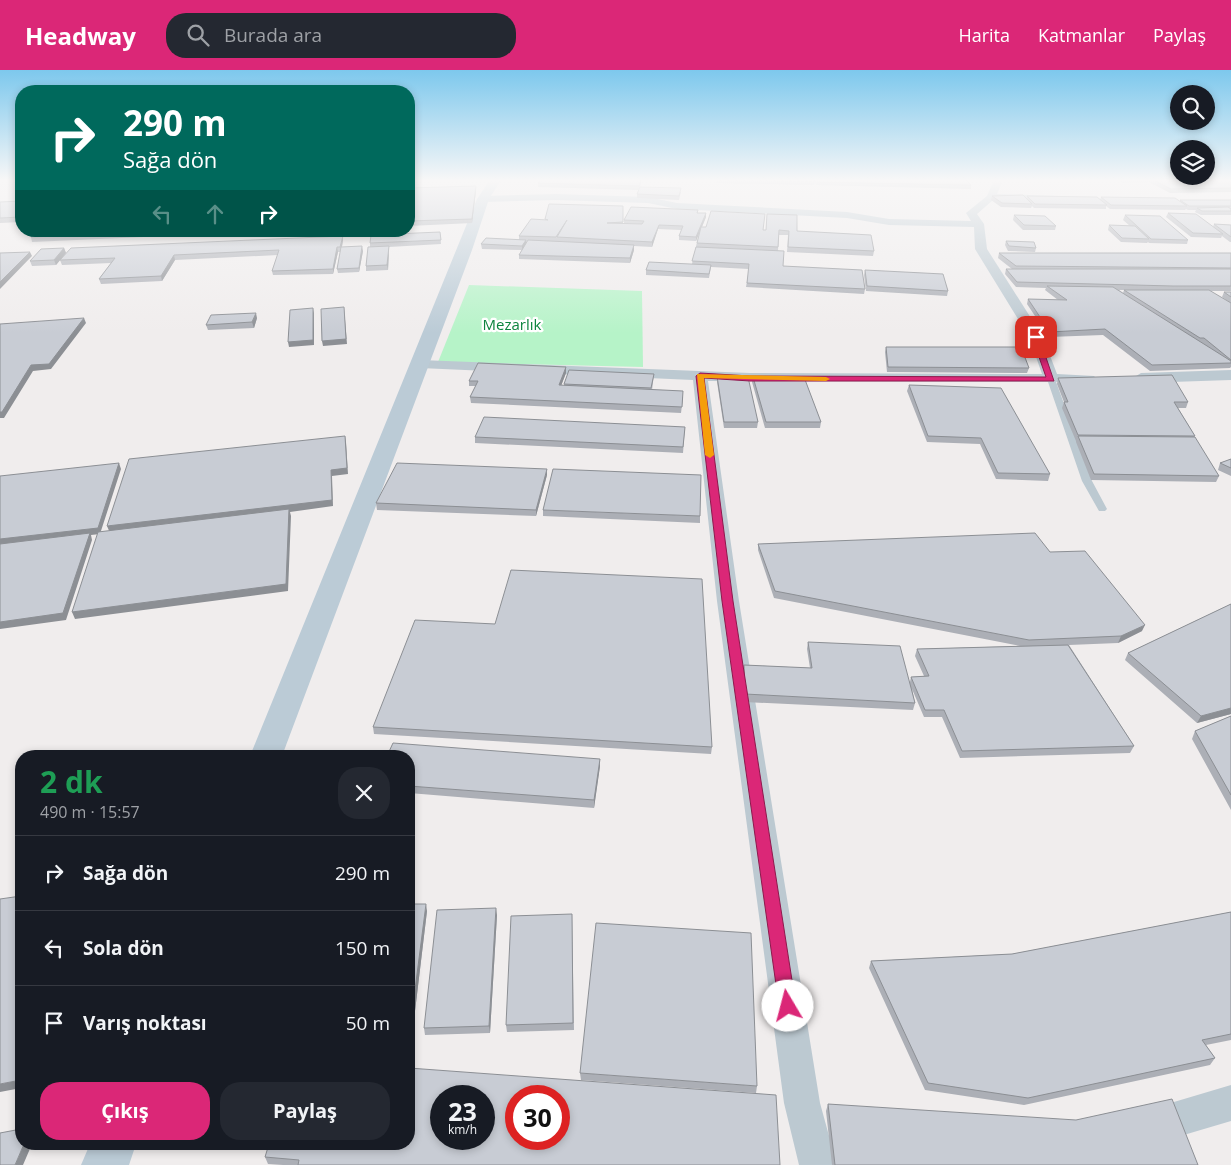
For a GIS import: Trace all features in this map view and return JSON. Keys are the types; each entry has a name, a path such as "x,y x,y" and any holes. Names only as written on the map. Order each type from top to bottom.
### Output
{"street":[{"path":"268,750 472,231"},
{"path":"980,231 981,249 1036,337 1051,380"},
{"path":"420,364 750,378 1107,379"},
{"path":"1126,378 1231,375"},
{"path":"700,376 728,601 802,1102 814,1150 849,1137"},
{"path":"1120,1135 1231,1104"},
{"path":"105,1165 111,1150"}],"lane":[{"path":"1051,380 1087,481 1102,509"}],"green space":[{"name":"Mezarlık","path":"469,285 642,291 643,367 438,362"}],"building":[{"path":"522,231 560,231 556,237 519,236"},
{"path":"560,231 656,231 652,242 557,237"},
{"path":"681,231 698,231 696,237 679,236"},
{"path":"700,231 779,231 778,247 697,243"},
{"path":"789,231 799,231 871,235 874,251 788,247"},
{"path":"1115,231 1140,231 1149,239 1122,238"},
{"path":"1142,231 1178,231 1188,240 1151,239"},
{"path":"1191,231 1219,231 1223,234 1193,233"},
{"path":"1223,231 1231,231 1231,237"},
{"path":"440,232 441,240 370,243 371,237 415,237 415,233"},
{"path":"343,237 340,247 337,247 333,269 272,271 279,250 174,255 161,276 99,279 115,258 60,260 71,248"},
{"path":"486,238 526,240 522,246 481,244"},
{"path":"528,240 634,245 630,258 519,255"},
{"path":"1006,241 1034,242 1036,248 1009,246"},
{"path":"362,246 359,268 337,269 341,247"},
{"path":"389,246 387,265 366,266 368,247"},
{"path":"696,247 784,251 783,266 862,270 865,289 747,283 749,264 692,261"},
{"path":"64,248 54,260 30,261 41,249"},
{"path":"30,252 0,282 0,253"},
{"path":"999,253 1231,253 1231,268 1016,266"},
{"path":"649,262 711,265 709,274 646,270"},
{"path":"1006,269 1231,269 1231,286 1017,282"},
{"path":"865,270 943,274 948,291 867,286"},
{"path":"1047,286 1113,287 1231,361 1231,363 1152,365 1105,329 1050,332 1028,299 1067,300"},
{"path":"1124,290 1209,290 1231,303 1231,360 1204,338 1200,338"},
{"path":"1224,292 1231,292 1231,297"},
{"path":"344,307 346,339 322,341 321,309"},
{"path":"313,308 313,340 288,342 290,310"},
{"path":"256,313 252,322 206,325 211,315"},
{"path":"84,318 49,364 31,365 2,412 0,412 0,324"},
{"path":"886,347 1021,347 1029,368 888,367"},
{"path":"478,363 566,367 559,385 683,391 682,407 470,397 478,381 469,381"},
{"path":"569,370 654,374 651,388 564,384"},
{"path":"1172,375 1188,402 1174,402 1195,436 1078,435 1064,402 1068,402 1058,378"},
{"path":"717,376 748,377 758,422 724,422"},
{"path":"753,377 804,377 821,422 766,422"},
{"path":"909,385 1001,388 1050,474 998,473 981,438 928,436"},
{"path":"484,417 685,427 683,447 475,437"},
{"path":"345,436 347,468 331,470 332,500 107,526 129,459"},
{"path":"1078,436 1195,437 1219,476 1094,474"},
{"path":"1231,459 1231,468 1220,463"},
{"path":"119,463 98,528 0,539 0,476"},
{"path":"397,463 547,469 536,510 376,503"},
{"path":"553,469 701,475 700,516 543,510"},
{"path":"289,509 286,584 72,612 98,532"},
{"path":"90,533 63,613 0,622 0,544"},
{"path":"1035,533 1050,552 1085,551 1145,625 1121,636 1029,640 775,591 758,544"},
{"path":"511,570 702,579 712,747 373,727 415,620 495,624"},
{"path":"1231,604 1231,708 1201,716 1128,653"},
{"path":"808,642 900,646 915,703 745,694 744,665 812,668"},
{"path":"1068,645 1134,746 962,751 944,710 925,710 911,677 929,676 917,649"},
{"path":"1231,716 1231,795 1195,731"},
{"path":"393,743 600,759 594,800 415,786 415,750 390,750"},
{"path":"15,897 15,1081 0,1084 0,899"},
{"path":"415,904 426,904 415,990"},
{"path":"496,908 489,1026 424,1028 437,910"},
{"path":"1231,912 1231,1034 1202,1040 1215,1058 1028,1098 928,1083 871,961 1012,954"},
{"path":"572,914 573,1023 506,1025 511,916"},
{"path":"596,923 751,933 757,1086 580,1073"},
{"path":"415,1068 776,1095 780,1165 298,1165 299,1160 265,1157 267,1150 415,1150"},
{"path":"1172,1099 1198,1165 835,1165 828,1104 1076,1120"},
{"path":"15,1130 15,1150 21,1150 15,1165 0,1165 0,1133"}],"slow traffic":[{"path":"710,455 700,376 826,379"}],"route":[{"path":"788,1006 728,601 700,376 1051,380 1036,337"}]}
